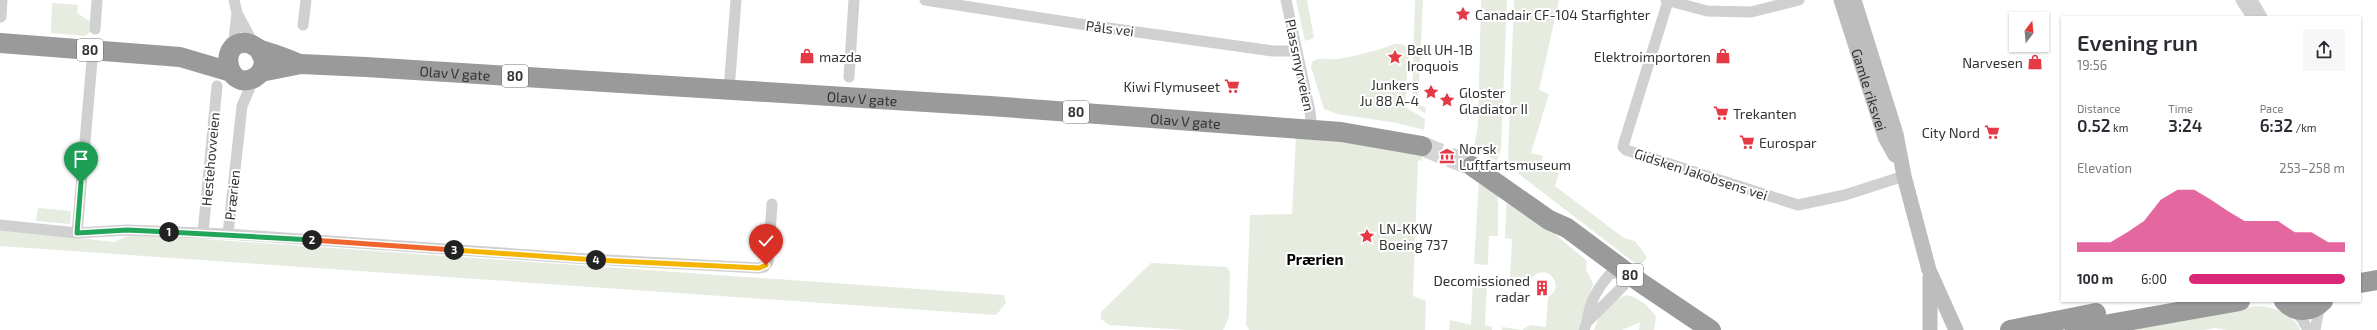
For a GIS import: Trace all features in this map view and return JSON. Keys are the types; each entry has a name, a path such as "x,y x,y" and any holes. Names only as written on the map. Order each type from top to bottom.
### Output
{"highway":[{"name":"Olav V gate","path":"0,43 180,57 245,74 301,64 729,90 990,106 1312,130 1365,135 1422,146"},
{"name":"80","path":"232,49 242,44 256,47"},
{"name":"Olav V gate","path":"256,47 301,64"},
{"path":"232,49 227,61 245,74 264,60 256,47"},
{"name":"Olav V gate","path":"180,57 232,49"},
{"name":"80","path":"1472,166 1549,220 1562,235 1620,277 1711,330"},
{"path":"2361,270 2377,268"},
{"name":"80","path":"1620,277 1657,310 1689,330"},
{"path":"2361,283 2377,280"},
{"path":"2010,330 2046,321 2161,302"},
{"path":"2075,330 2234,302"},
{"path":"2284,303 2307,310 2322,302"}],"street":[{"path":"1,17 2,0"},
{"path":"95,29 97,0"},
{"path":"234,0 237,13 256,47"},
{"path":"303,25 306,0"},
{"path":"729,90 736,0"},
{"path":"849,77 854,0"},
{"name":"Påls vei","path":"924,0 1273,51 1297,50"},
{"name":"Plassmyrveien","path":"1286,0 1310,112 1312,130"},
{"path":"1667,0 1707,11 1751,12 1795,0"},
{"name":"Gidsken Jakobsens vei","path":"1667,0 1624,143 1623,147 1626,150 1798,205 1845,195 1904,176"},
{"name":"Gamle riksvei","path":"1841,0 1885,137 1904,176"},
{"name":"Gamle riksvei","path":"1854,0 1896,134 1904,176 1930,270 1956,330"},
{"path":"2241,0 2251,16"},
{"path":"2252,0 2261,16"},
{"path":"232,49 237,13"},
{"path":"77,233 92,61"},
{"name":"Prærien","path":"242,106 240,87 245,74"},
{"name":"Prærien","path":"245,74 228,234 588,259 759,268 764,267 768,262 772,204"},
{"name":"Hestehovveien","path":"203,233 217,86"},
{"path":"0,225 77,233 127,230 228,234"},
{"name":"Gamle riksvei","path":"1930,270 1930,330"},
{"path":"1586,325 1592,302 1620,277"},
{"path":"1586,325 1620,277"},
{"path":"2314,330 2322,302"},
{"path":"2284,303 2302,319 2308,330"}],"shaded area":[{"path":"1296,0 1307,0 1314,38 1305,41"},
{"path":"1415,0 1423,0 1418,104 1426,108 1425,114 1417,108 1412,98"},
{"path":"1481,0 1507,0 1501,149 1497,161 1474,148 1478,125"},
{"path":"1514,0 1559,0 1539,90 1549,94 1531,153 1543,156 1539,169 1559,173 1555,186 1624,238 1635,241 1647,257 1640,267 1511,168 1508,157"},
{"path":"52,3 78,5 77,13 91,22 90,32 85,36 51,33"},
{"path":"1395,44 1401,44 1409,48 1405,107 1425,119 1424,130 1397,123 1337,114 1324,109 1311,67 1313,61 1319,59 1337,59 1352,56"},
{"path":"1296,135 1422,152 1422,161 1418,160 1413,296 1426,301 1425,330 1249,330 1246,324 1250,215 1292,214"},
{"path":"1479,179 1498,191 1498,236 1489,236 1488,265 1474,264"},
{"path":"1507,194 1587,261 1586,269 1593,284 1578,330 1522,330 1530,325 1546,327 1548,297 1553,292 1555,282 1552,277 1543,272 1537,273 1532,278 1510,277 1512,239 1505,238"},
{"path":"38,208 71,211 70,224 36,221"},
{"path":"0,229 114,242 132,234 1004,295 1006,303 996,315 0,246"},
{"path":"1151,263 1227,267 1230,272 1229,317 1223,330 1187,330 1109,325 1101,319 1101,312"},
{"path":"1473,280 1487,281 1485,325 1492,327 1492,330 1449,330 1450,320 1471,325"},
{"path":"1627,295 1640,300 1653,313 1656,317 1654,330 1639,330 1640,322 1622,330 1594,330 1602,312 1615,300"},
{"path":"2256,306 2276,309 2282,312 2297,324 2300,330 2226,330 2216,328 2202,330 2102,330"},
{"path":"1502,327 1522,330 1502,330"}],"tunnel":[{"path":"1422,146 1472,166"}],"place":[{"name":"Canadair CF-104 Starfighter","path":"1463,14"},
{"name":"mazda","path":"807,56"},
{"name":"Elektroimportøren","path":"1723,56"},
{"name":"Bell UH-1B Iroquois","path":"1395,57"},
{"name":"Narvesen","path":"2035,62"},
{"name":"Kiwi Flymuseet","path":"1232,86"},
{"name":"Junkers Ju 88 A-4","path":"1431,92"},
{"name":"Gloster Gladiator II","path":"1447,100"},
{"name":"Trekanten","path":"1721,113"},
{"name":"City Nord","path":"1992,132"},
{"name":"Eurospar","path":"1747,142"},
{"name":"Norsk Luftfartsmuseum","path":"1447,156"},
{"name":"LN-KKW Boeing 737","path":"1367,236"},
{"name":"Decomissioned radar","path":"1542,288"}],"district":[{"name":"Prærien","path":"1315,259"}],"route":[{"path":"81,183 77,233 127,230 228,234 588,259 759,268 766,265"}]}
